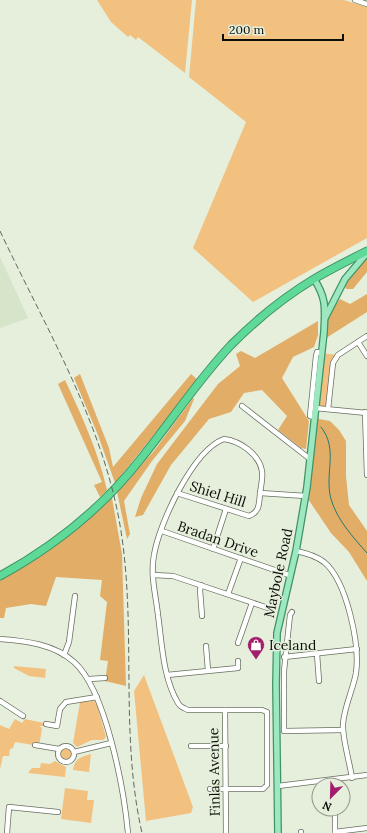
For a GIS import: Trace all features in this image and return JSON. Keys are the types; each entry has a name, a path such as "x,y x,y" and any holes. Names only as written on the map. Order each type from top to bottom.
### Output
{"highway":[{"path":"0,576 62,536 103,501 139,461 202,378 231,346 278,305 314,279 367,252"}],"main road":[{"name":"Maybole Road","path":"324,320 345,279 367,252"},
{"name":"Maybole Road","path":"278,833 276,692 277,633 289,575 296,551 306,496 310,459 324,320 322,292 314,279"}],"street":[{"path":"355,0 367,4"},
{"path":"328,410 333,363 338,355 367,336"},
{"path":"358,342 367,356"},
{"path":"314,417 310,416 316,356 317,352 321,353"},
{"path":"242,406 310,459"},
{"path":"315,408 366,413 367,475"},
{"path":"210,789 263,789 267,785 267,712 265,710 188,710 182,708 178,704 167,675 153,575 154,553 177,493 193,466 203,453 216,442 224,439 239,443 255,456 262,471 260,493 306,496"},
{"name":"Shiel Hill","path":"177,493 249,516 254,514 259,507 260,493"},
{"path":"213,549 226,509"},
{"name":"Bradan Drive","path":"162,531 289,575"},
{"path":"296,551 315,557 324,562 333,574 350,615 357,649 356,674 343,723 343,730 352,778 367,775"},
{"path":"228,594 241,558"},
{"path":"153,575 173,576 268,608"},
{"path":"201,585 202,616"},
{"path":"64,655 69,642 75,596"},
{"path":"238,643 252,603"},
{"path":"292,612 290,615 284,657 284,731 343,730"},
{"path":"0,639 34,643 64,655 75,662 88,679 97,697 120,774 128,833"},
{"path":"206,646 208,670"},
{"path":"284,657 357,649"},
{"path":"317,654 319,681"},
{"path":"167,675 238,668 238,661"},
{"path":"88,679 105,678"},
{"path":"46,724 57,726 60,709 64,703 97,697"},
{"path":"0,701 23,716"},
{"name":"Finlas Avenue","path":"225,710 226,833"},
{"path":"74,752 111,743"},
{"path":"35,745 59,749 68,745 74,752 72,759 66,762 58,756 59,749"},
{"path":"191,746 226,746"},
{"path":"278,786 311,784"},
{"path":"7,833 9,807 58,812"},
{"path":"335,817 335,833 367,828"}],"shaded area":[{"path":"97,0 192,0 185,73 138,37 136,40 130,35 128,37 111,22"},
{"path":"196,0 344,0 367,7 367,238 253,302 193,248 246,122 189,77"},
{"path":"0,257 28,318 0,328"},
{"path":"367,259 367,272 353,289 346,289 345,285 355,271"},
{"path":"367,294 367,312 323,340 324,319 340,299 350,304"},
{"path":"318,321 318,335 314,347 293,357 282,378 309,421 306,449 301,448 278,430 287,416 262,390 244,393 231,412 209,419 171,465 143,515 135,517 141,498 157,464 218,384 240,366 236,354 241,351 255,358"},
{"path":"321,353 338,355 335,359 328,409 315,408"},
{"path":"80,374 109,448 113,467 191,374 198,380 115,483 98,435 74,378"},
{"path":"65,380 89,434 99,461 107,490 100,497 94,485 102,482 58,384"},
{"path":"193,398 194,399 185,421 152,461 124,501 130,534 127,539 117,492 154,451"},
{"path":"315,408 319,419 330,421 339,430 346,441 346,476 349,505 367,531 367,581 349,552 331,533 306,496"},
{"path":"112,498 122,554 126,686 105,681 108,661 100,660 107,602 100,596 102,580 56,577 46,606 31,604 6,608 4,618 0,618 0,576 17,567 103,501"},
{"path":"14,666 46,669 45,678 29,676 14,668"},
{"path":"144,675 193,807 191,813 146,821 134,691"},
{"path":"94,701 97,705 106,737 103,740 92,740 77,747 73,743 80,702"},
{"path":"15,719 22,723 25,719 44,723 44,726 40,726 42,729 39,746 15,742 13,748 10,749 9,756 3,756 0,769 0,725 9,729"},
{"path":"64,747 68,747 72,753 68,759 64,759 60,755 60,751"},
{"path":"91,754 89,772 73,770 77,760"},
{"path":"55,761 66,767 65,777 28,773 32,768 40,768 41,763 50,764"},
{"path":"65,788 88,791 87,800 94,800 91,823 61,819"}],"waterway":[{"path":"321,427 329,444 329,489 331,499 337,514 346,528 367,553"}],"railway":[{"path":"0,231 73,380 103,458 114,498 122,538 126,575 132,760 135,796 142,833"}],"place":[{"name":"Iceland","path":"256,660"}]}
